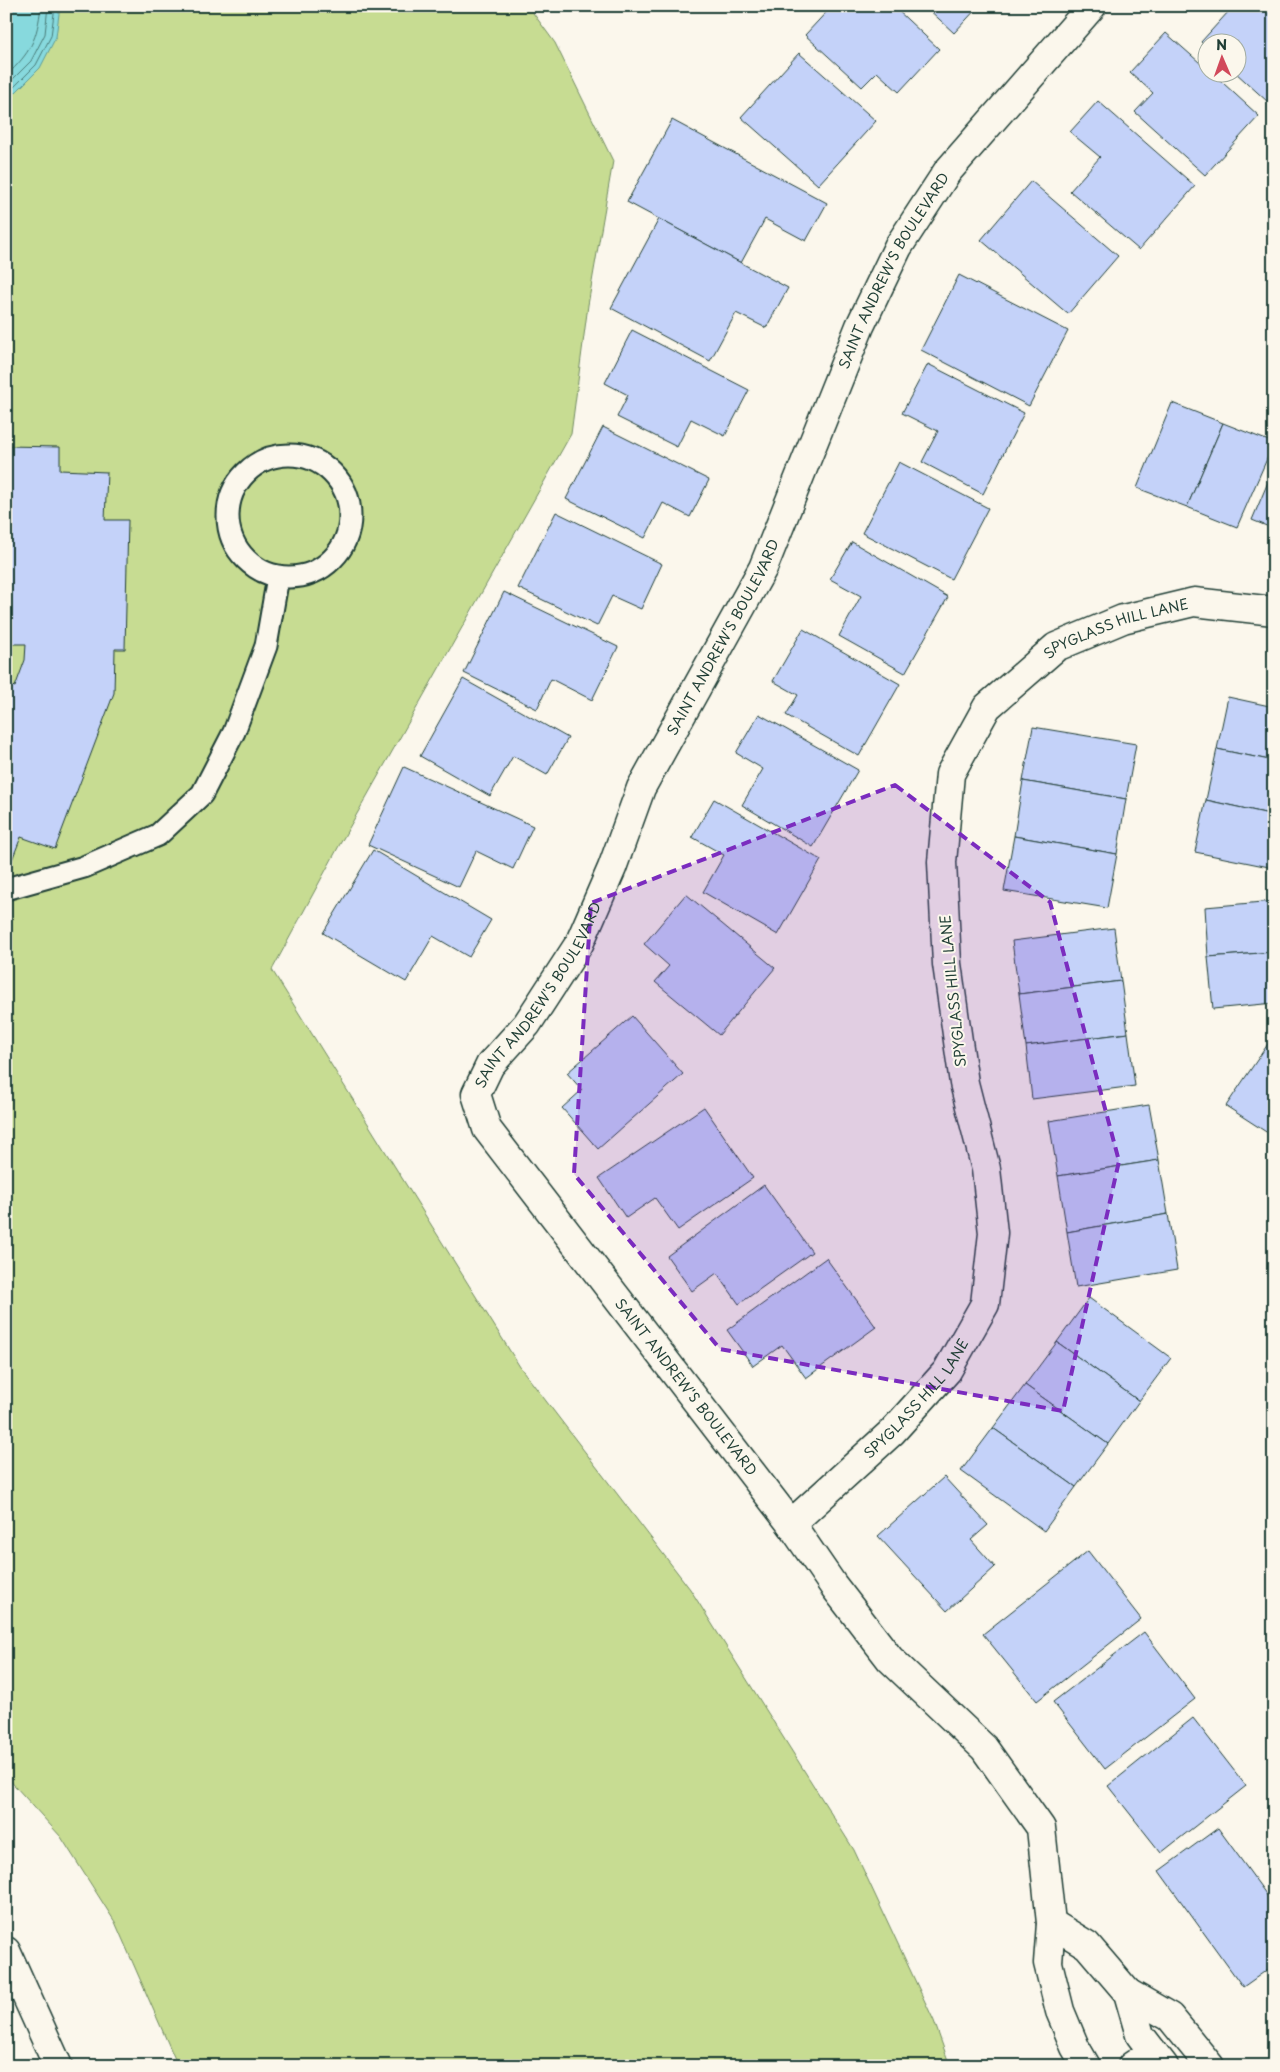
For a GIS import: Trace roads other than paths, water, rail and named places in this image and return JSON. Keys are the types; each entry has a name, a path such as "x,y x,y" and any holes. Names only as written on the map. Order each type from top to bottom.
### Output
{"street":[{"name":"SAINT ANDREW'S BOULEVARD","path":"1086,2066 1075,2047 1060,2011 1048,1963 1051,1924 1041,1828 984,1748 890,1659 833,1585 791,1524 487,1129 476,1094 490,1064 527,1024 579,944 612,868 641,788 763,568 860,326 898,247 947,172 1092,6"},
{"name":"SPYGLASS HILL LANE","path":"791,1524 892,1432 947,1371 985,1304 993,1233 986,1170 964,1083 948,964 942,862 950,774 987,706 1056,647 1123,619 1194,602 1274,611"},
{"path":"1051,1924 1087,1945 1128,1993 1170,2017 1210,2066"},
{"path":"6,1951 58,2066"},
{"path":"1128,1993 1140,2035 1150,2061"}],"lane":[{"path":"295,454 316,460 329,469 343,485 350,504 348,534 342,548 329,563 309,574 298,577 278,577 258,569 243,557 235,547 228,526 228,500 238,480 248,469 266,458 295,454"},
{"path":"6,889 84,867 158,835 202,794 234,732 266,646 278,577"}],"water":[{"path":"6,6 60,6 56,37 40,68 6,102"}]}
